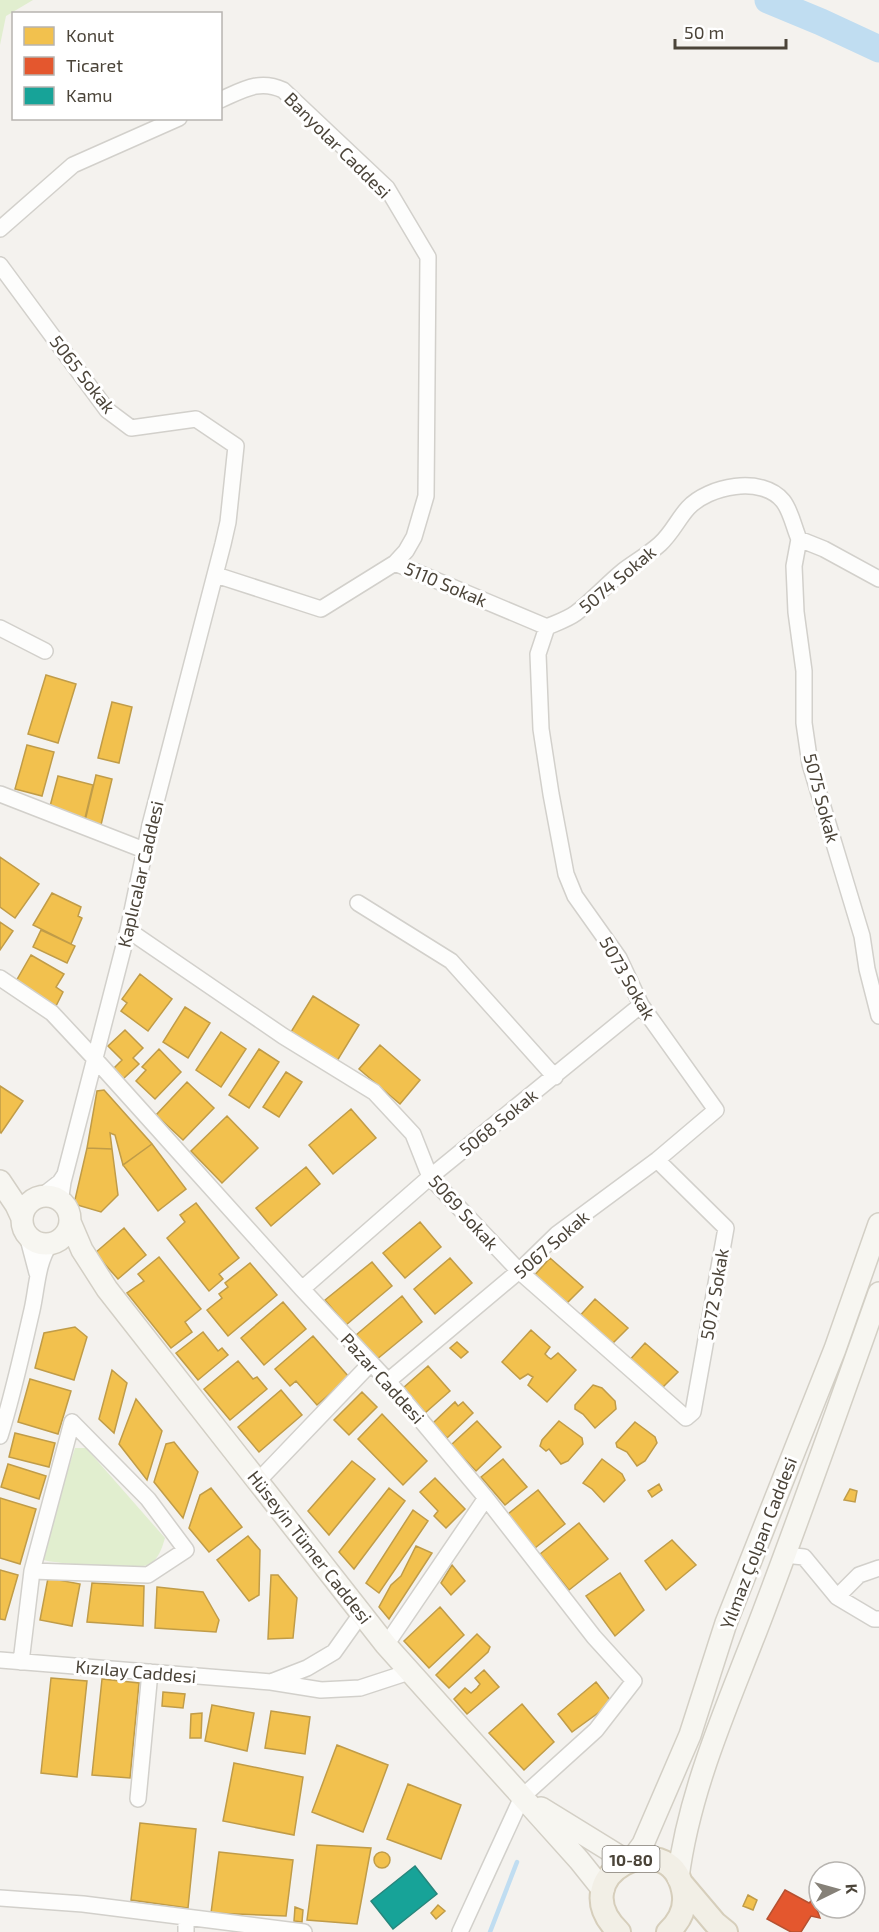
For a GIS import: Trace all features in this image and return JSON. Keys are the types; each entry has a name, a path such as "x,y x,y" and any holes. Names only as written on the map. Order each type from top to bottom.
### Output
{"main road":[{"path":"0,1179 40,1197 57,1199 67,1213 66,1233 61,1239 50,1244"},
{"path":"0,1179 16,1204 25,1227"},
{"path":"25,1227 28,1204 40,1197"},
{"name":"Hüseyin Tümer Caddesi","path":"67,1213 82,1250 107,1289 386,1645 522,1797 603,1899"},
{"name":"Yılmaz Çolpan Caddesi","path":"630,1860 642,1845 690,1735 726,1623 835,1349 879,1224"},
{"name":"Hüseyin Tümer Caddesi","path":"25,1227 38,1243 50,1244 107,1289"},
{"name":"Yılmaz Çolpan Caddesi","path":"680,1881 688,1822 708,1755 784,1555 879,1293"},
{"name":"Hüseyin Tümer Caddesi","path":"522,1797 630,1860"},
{"name":"10-80","path":"603,1899 609,1875 617,1867 640,1857 653,1859 666,1864 715,1923 726,1932"},
{"name":"10-80","path":"668,1932 678,1922 683,1910 685,1897 680,1881"},
{"path":"602,1932 603,1899"},
{"path":"603,1899 609,1922 619,1932"}],"street":[{"name":"Banyolar Caddesi","path":"222,99 254,86 271,84 284,90 387,188 428,257 426,496 414,537 406,551 395,563"},
{"path":"0,228 73,165 174,120"},
{"name":"5065 Sokak","path":"0,265 107,410 131,428 196,419 236,446 228,522 216,575"},
{"name":"5074 Sokak","path":"547,627 575,614 623,571 661,543 688,508 704,496 719,489 736,485 771,491 783,501 799,539"},
{"path":"799,539 824,549 879,579"},
{"name":"5075 Sokak","path":"799,539 794,566 796,612 804,671 804,723 810,764 862,936 867,969 879,1016"},
{"name":"5110 Sokak","path":"216,575 321,609 395,563 547,627"},
{"name":"Kaplıcalar Caddesi","path":"67,1213 61,1196 65,1174 128,930 144,850 216,575"},
{"name":"5073 Sokak","path":"547,627 538,654 542,729 566,874 575,896 620,958 640,1005 716,1110"},
{"path":"0,628 45,651"},
{"path":"0,794 144,850"},
{"path":"358,903 452,961 555,1077"},
{"name":"5069 Sokak","path":"128,930 283,1036 374,1092 413,1134 430,1177 519,1271 686,1418"},
{"name":"Pazar Caddesi","path":"0,978 52,1013 388,1381 486,1498 594,1637 634,1681 596,1730 522,1797"},
{"name":"5068 Sokak","path":"302,1289 430,1177 555,1077 640,1005"},
{"name":"5067 Sokak","path":"388,1381 519,1271 557,1234 657,1160 716,1110"},
{"name":"5072 Sokak","path":"657,1160 726,1228 693,1412 686,1418"},
{"path":"40,1197 60,1182 65,1174"},
{"path":"25,1227 38,1278"},
{"path":"0,1436 12,1399 40,1262 50,1244"},
{"path":"258,1481 371,1363"},
{"path":"21,1662 32,1571 72,1422 148,1499 186,1550 148,1575 32,1571"},
{"path":"386,1645 486,1498"},
{"path":"784,1555 804,1557 837,1597 874,1619 879,1618"},
{"path":"837,1597 859,1575 879,1568"},
{"name":"Kızılay Caddesi","path":"271,1682 307,1668 334,1652 361,1614"},
{"name":"Kızılay Caddesi","path":"0,1660 271,1682 321,1690 360,1688 409,1672"},
{"path":"138,1799 150,1672"},
{"path":"459,1932 522,1797"},
{"path":"0,1898 83,1904 186,1924 304,1932"}],"green space":[{"path":"0,0 33,0 6,16 0,45"},
{"path":"75,1448 86,1448 165,1538 159,1554 148,1565 113,1567 43,1560 52,1518"}],"building: Konut":[{"path":"46,675 76,684 58,743 28,734"},
{"path":"112,702 132,707 119,763 98,758"},
{"path":"27,745 54,752 42,796 15,789"},
{"path":"96,775 112,779 100,829 84,825"},
{"path":"58,776 93,785 85,818 49,810"},
{"path":"0,857 39,884 15,918 0,907"},
{"path":"52,893 81,907 78,916 82,918 71,944 33,925"},
{"path":"0,922 13,931 0,950"},
{"path":"41,930 75,946 67,963 33,947"},
{"path":"31,955 64,974 56,987 63,992 56,1006 15,983"},
{"path":"140,974 172,999 148,1031 121,1011 127,1003 122,999"},
{"path":"313,996 359,1025 337,1061 291,1032"},
{"path":"185,1007 210,1023 188,1058 163,1042"},
{"path":"125,1030 143,1048 133,1058 139,1064 123,1079 113,1069 122,1060 108,1046"},
{"path":"221,1032 246,1049 221,1087 196,1070"},
{"path":"380,1045 420,1080 400,1104 359,1069"},
{"path":"159,1049 181,1072 155,1099 136,1081 146,1070 142,1067"},
{"path":"259,1049 279,1062 249,1108 229,1095"},
{"path":"286,1072 302,1082 279,1117 263,1107"},
{"path":"187,1082 214,1108 183,1140 156,1115"},
{"path":"0,1086 23,1101 1,1133 0,1132"},
{"path":"104,1090 152,1144 123,1165 115,1135 110,1133 112,1149 87,1148 97,1091"},
{"path":"351,1109 376,1138 333,1174 309,1145"},
{"path":"227,1116 258,1148 222,1183 191,1151"},
{"path":"152,1144 186,1189 158,1211 123,1165"},
{"path":"87,1148 112,1149 118,1195 101,1212 74,1204"},
{"path":"306,1167 320,1184 271,1226 256,1208"},
{"path":"196,1203 239,1258 219,1274 223,1279 209,1291 167,1238 185,1222 180,1215"},
{"path":"420,1222 441,1247 405,1278 383,1253"},
{"path":"124,1228 146,1255 118,1279 95,1253"},
{"path":"159,1257 201,1309 185,1322 192,1332 171,1348 127,1293 144,1281 138,1274"},
{"path":"450,1258 472,1283 435,1314 414,1289"},
{"path":"550,1258 583,1287 563,1307 532,1278"},
{"path":"372,1262 392,1286 346,1325 325,1300"},
{"path":"250,1263 277,1295 228,1336 207,1310 222,1298 219,1294 228,1287 225,1283"},
{"path":"402,1296 422,1322 376,1360 356,1335"},
{"path":"595,1299 628,1328 608,1348 577,1319"},
{"path":"283,1302 306,1329 264,1365 241,1338"},
{"path":"75,1327 87,1337 74,1380 35,1368 44,1333"},
{"path":"531,1330 550,1347 545,1354 548,1357 551,1359 558,1353 576,1370 547,1402 528,1385 533,1377 528,1374 520,1379 502,1362"},
{"path":"203,1332 218,1351 222,1348 228,1355 198,1380 176,1353"},
{"path":"313,1336 349,1377 317,1405 296,1381 290,1386 275,1369"},
{"path":"457,1342 468,1352 461,1358 450,1348"},
{"path":"645,1343 678,1372 658,1392 627,1363"},
{"path":"238,1361 253,1379 257,1377 267,1389 230,1420 204,1389"},
{"path":"428,1366 450,1391 425,1413 403,1388"},
{"path":"112,1370 127,1383 114,1433 99,1419"},
{"path":"30,1379 71,1391 58,1434 18,1422"},
{"path":"593,1385 602,1388 615,1401 616,1409 595,1428 583,1414 575,1409 575,1405"},
{"path":"281,1390 302,1415 259,1452 238,1427"},
{"path":"362,1392 377,1407 349,1435 334,1420"},
{"path":"136,1399 162,1431 147,1480 119,1444"},
{"path":"455,1402 458,1406 463,1402 473,1413 447,1438 433,1423"},
{"path":"382,1414 427,1461 403,1485 358,1439"},
{"path":"477,1421 501,1447 476,1471 451,1445"},
{"path":"559,1421 582,1438 583,1444 568,1461 561,1464 549,1449 546,1451 540,1446 542,1440"},
{"path":"635,1422 655,1437 657,1443 645,1461 637,1466 627,1452 617,1447 616,1443"},
{"path":"15,1433 55,1443 49,1467 9,1457"},
{"path":"174,1442 198,1472 183,1518 154,1482 166,1444"},
{"path":"503,1459 527,1487 505,1505 481,1477"},
{"path":"602,1459 622,1474 625,1480 604,1502 583,1483"},
{"path":"352,1461 375,1479 329,1535 308,1511"},
{"path":"8,1464 46,1476 39,1499 1,1487"},
{"path":"435,1478 465,1509 446,1528 434,1516 438,1511 420,1492"},
{"path":"659,1484 662,1490 652,1497 648,1491"},
{"path":"211,1488 242,1527 209,1552 189,1528 200,1495"},
{"path":"389,1488 405,1501 354,1569 339,1552"},
{"path":"850,1489 857,1491 855,1502 844,1500"},
{"path":"538,1490 565,1524 535,1548 508,1514"},
{"path":"0,1498 36,1509 20,1564 0,1558"},
{"path":"413,1510 428,1521 379,1593 366,1583"},
{"path":"579,1523 608,1559 569,1590 540,1554"},
{"path":"248,1536 260,1550 259,1595 249,1601 217,1560"},
{"path":"672,1540 696,1565 666,1590 645,1561"},
{"path":"416,1546 432,1553 389,1619 379,1607 391,1585 401,1576"},
{"path":"452,1565 465,1581 451,1595 441,1583"},
{"path":"0,1570 18,1575 5,1620 0,1619"},
{"path":"620,1573 644,1610 615,1636 586,1596"},
{"path":"271,1575 278,1575 297,1598 293,1638 268,1639"},
{"path":"48,1578 80,1584 72,1626 40,1620"},
{"path":"92,1583 144,1586 143,1626 87,1622"},
{"path":"157,1587 203,1592 219,1620 216,1632 155,1628"},
{"path":"440,1607 464,1635 429,1668 404,1641"},
{"path":"477,1634 490,1647 488,1652 449,1688 436,1675"},
{"path":"484,1670 499,1687 467,1714 454,1699 465,1688 471,1693 477,1688 480,1684 475,1678"},
{"path":"51,1678 87,1681 77,1777 41,1773"},
{"path":"102,1679 139,1683 130,1778 92,1775"},
{"path":"596,1682 611,1701 609,1705 572,1732 558,1714"},
{"path":"163,1692 185,1694 183,1708 162,1706"},
{"path":"522,1704 554,1742 524,1770 489,1733"},
{"path":"212,1705 254,1713 247,1751 205,1741"},
{"path":"271,1711 310,1717 305,1754 265,1748"},
{"path":"202,1713 201,1738 190,1738 191,1714"},
{"path":"337,1745 388,1765 363,1832 312,1812"},
{"path":"234,1763 303,1777 294,1835 223,1821"},
{"path":"408,1784 461,1805 441,1859 387,1839"},
{"path":"140,1823 196,1829 188,1908 131,1900"},
{"path":"317,1845 371,1848 357,1924 307,1920"},
{"path":"219,1852 293,1860 286,1916 211,1913"},
{"path":"379,1852 385,1852 390,1860 388,1866 379,1868 374,1863 374,1857"},
{"path":"748,1895 757,1900 753,1910 743,1906"},
{"path":"438,1905 445,1911 436,1919 431,1913"},
{"path":"295,1907 303,1910 302,1922 294,1921"}],"building: Ticaret":[{"path":"785,1890 807,1902 808,1920 801,1932 791,1932 767,1919"}],"building: Kamu":[{"path":"415,1866 437,1894 393,1929 371,1901"}],"waterway":[{"path":"768,0 879,49"},
{"path":"490,1932 517,1862"}]}
